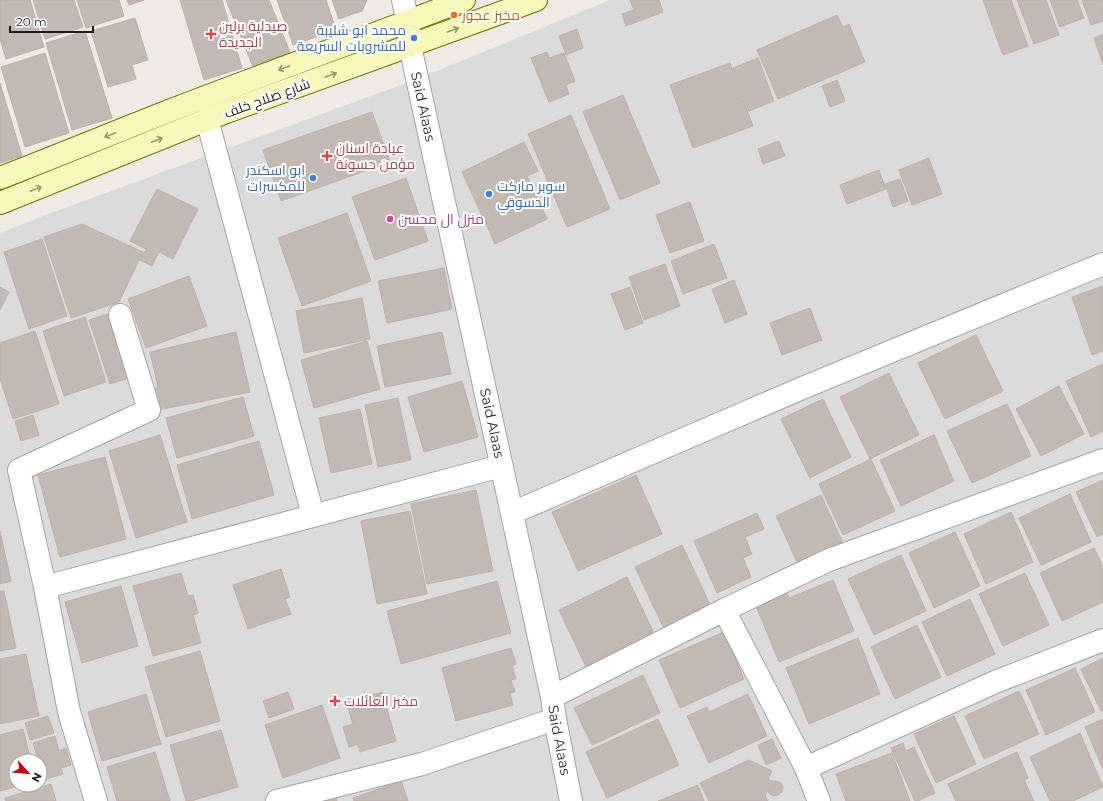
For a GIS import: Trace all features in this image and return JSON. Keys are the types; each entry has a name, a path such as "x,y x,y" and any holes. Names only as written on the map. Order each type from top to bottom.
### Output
{"main road":[{"name":"شارع صلاح خلف","path":"0,178 169,111 464,0"},
{"name":"شارع صلاح خلف","path":"0,203 207,119 536,0"}],"street":[{"name":"Said Alaas","path":"403,0 408,22 410,46 552,697 571,801"},
{"path":"207,119 313,515"},
{"path":"512,513 800,389 1103,264"},
{"path":"96,801 69,712 45,587 19,470 149,410 120,315"},
{"path":"552,697 724,610 829,560 1103,460"},
{"path":"45,587 501,466"},
{"path":"724,610 806,768 819,801"},
{"path":"806,768 995,682 1103,640"},
{"path":"277,801 422,764 555,719"}],"shaded area":[{"path":"610,0 1103,0 1103,801 0,801 0,233 417,79"}],"building":[{"path":"0,0 30,0 44,47 6,59 0,39"},
{"path":"33,0 74,0 83,27 45,39"},
{"path":"77,0 119,0 124,16 86,28"},
{"path":"127,0 144,0 129,5"},
{"name":"صيدلية برلين الجديدة","path":"180,0 222,0 242,68 204,80"},
{"path":"226,0 269,0 290,52 253,67"},
{"path":"277,0 326,0 336,30 293,45"},
{"path":"332,0 367,0 362,11 339,19"},
{"path":"630,0 659,0 663,12 626,26 622,14 634,10"},
{"path":"983,0 1011,0 1028,46 1003,55"},
{"path":"1017,0 1046,0 1059,35 1034,44"},
{"path":"1050,0 1077,0 1084,18 1060,27"},
{"path":"1082,0 1103,0 1103,21 1091,25"},
{"path":"837,15 843,27 849,24 865,62 778,99 757,50"},
{"path":"135,18 148,60 132,65 136,79 108,87 91,31"},
{"path":"577,29 583,48 566,55 559,36"},
{"path":"85,31 112,118 72,130 46,43"},
{"path":"1103,34 1103,65 1094,38"},
{"path":"547,52 549,58 564,53 575,81 566,85 569,94 549,102 531,58"},
{"path":"45,53 69,133 25,147 1,67"},
{"path":"758,58 774,101 749,111 733,68"},
{"path":"730,63 753,126 693,148 670,85"},
{"path":"837,80 845,101 830,107 822,86"},
{"path":"0,83 22,156 0,163"},
{"path":"623,95 660,183 620,200 583,112"},
{"name":"عيادة اسنان مؤمن حسونة","path":"372,112 390,162 281,201 263,150"},
{"path":"571,115 610,209 567,227 528,134"},
{"path":"779,141 785,156 763,164 758,149"},
{"path":"524,142 538,171 527,176 547,219 495,244 462,172"},
{"path":"929,158 942,194 912,205 899,170"},
{"path":"879,170 886,189 847,204 840,185"},
{"name":"منزل ال محسن","path":"406,178 428,241 375,260 352,197"},
{"path":"900,179 908,201 893,207 885,184"},
{"path":"157,189 198,209 173,259 159,252 152,266 140,260 146,249 130,241"},
{"path":"690,202 704,241 670,253 656,215"},
{"path":"347,213 371,281 302,306 278,238"},
{"path":"82,224 143,252 119,302 71,318 44,237"},
{"path":"42,239 67,316 29,329 4,252"},
{"path":"714,244 727,278 683,294 671,261"},
{"path":"665,264 680,306 644,320 629,277"},
{"path":"444,268 452,309 387,323 378,281"},
{"path":"189,276 207,326 146,348 128,299"},
{"path":"734,280 747,314 725,323 712,289"},
{"path":"1103,286 1103,351 1092,355 1072,297"},
{"path":"0,287 9,292 0,310"},
{"path":"630,287 643,323 625,330 611,294"},
{"path":"362,298 370,339 304,353 296,311"},
{"path":"810,308 822,340 782,355 770,323"},
{"path":"114,312 135,376 110,384 89,320"},
{"path":"85,317 106,382 64,396 43,331"},
{"path":"35,331 59,404 13,419 0,379 0,343"},
{"path":"236,332 250,392 163,409 156,408 152,391 158,387 150,352"},
{"path":"442,332 451,374 385,387 377,346"},
{"path":"976,335 1003,391 945,419 918,363"},
{"path":"367,341 380,389 314,408 301,360"},
{"path":"1103,364 1103,431 1091,437 1066,381"},
{"path":"889,373 919,435 870,459 840,397"},
{"path":"462,381 478,437 424,452 408,397"},
{"path":"1059,386 1084,434 1041,456 1016,409"},
{"path":"243,397 254,436 177,458 166,418"},
{"path":"398,398 411,460 378,467 365,405"},
{"path":"823,399 851,457 810,478 781,419"},
{"path":"1007,404 1031,456 972,483 947,431"},
{"path":"360,409 372,464 331,473 319,418"},
{"path":"33,415 39,435 21,441 15,421"},
{"path":"160,435 187,522 136,538 109,451"},
{"path":"934,435 954,481 901,506 880,460"},
{"path":"259,441 274,495 192,519 177,465"},
{"path":"105,457 126,539 60,557 38,475"},
{"path":"871,459 895,511 843,535 819,484"},
{"path":"636,475 662,534 578,571 552,512"},
{"path":"1103,480 1103,534 1097,537 1076,492"},
{"path":"476,490 493,571 427,584 411,504"},
{"path":"1070,494 1091,542 1041,565 1019,518"},
{"path":"821,495 843,543 798,564 776,516"},
{"path":"410,511 427,594 377,604 361,521"},
{"path":"1011,512 1033,562 986,584 964,534"},
{"path":"757,513 764,529 745,537 752,554 743,558 751,577 717,593 694,541"},
{"path":"0,531 11,581 0,584"},
{"path":"955,532 980,586 934,608 909,553"},
{"path":"682,545 713,611 666,633 635,567"},
{"path":"1094,548 1103,567 1103,602 1062,621 1040,573"},
{"path":"901,555 926,611 874,635 848,579"},
{"path":"281,569 290,597 285,599 291,614 248,629 233,585"},
{"path":"181,573 188,596 193,595 198,613 193,615 201,643 153,656 133,586"},
{"path":"1025,573 1049,625 1003,646 979,594"},
{"path":"627,577 655,635 586,667 559,610"},
{"path":"833,580 854,631 779,662 756,606 787,593 789,598"},
{"path":"497,581 511,633 401,664 387,611"},
{"path":"121,586 138,646 82,663 65,602"},
{"path":"0,591 4,591 16,648 0,651"},
{"path":"970,599 995,654 947,676 922,622"},
{"path":"917,625 941,677 895,699 871,647"},
{"path":"724,632 744,679 680,708 659,660"},
{"path":"858,638 880,694 809,724 786,668"},
{"path":"511,648 516,664 512,666 516,679 511,680 515,692 510,693 513,705 456,721 442,668"},
{"path":"200,651 220,721 166,737 145,667"},
{"path":"26,654 39,716 0,724 0,659"},
{"path":"1103,658 1103,710 1101,711 1081,669"},
{"path":"1075,668 1095,712 1046,735 1026,690"},
{"path":"643,675 660,713 592,745 574,708"},
{"path":"1019,691 1039,734 984,759 965,716"},
{"path":"288,692 294,709 269,718 263,701"},
{"path":"382,692 396,741 360,752 358,744 349,747 343,727 353,724 346,702"},
{"path":"146,694 161,744 102,761 88,712"},
{"path":"748,694 767,736 709,763 687,716 707,707 709,712"},
{"path":"322,705 340,758 283,778 265,725"},
{"path":"48,716 54,733 30,740 25,723"},
{"path":"954,716 976,764 936,783 914,734"},
{"path":"658,719 679,765 607,798 586,752"},
{"path":"1103,719 1103,769 1085,727"},
{"path":"23,729 29,753 8,753 8,789 0,791 0,735"},
{"path":"221,730 238,787 191,801 186,801 170,745"},
{"path":"1080,733 1103,787 1073,801 1050,801 1030,757"},
{"path":"55,736 59,751 66,748 71,765 61,768 63,774 48,778 48,753 36,753 33,743"},
{"path":"772,739 781,758 766,765 758,745"},
{"path":"903,743 906,751 914,747 935,793 918,801 915,801 891,748"},
{"path":"155,752 170,801 117,801 107,767"},
{"path":"1017,752 1028,778 1024,780 1034,801 956,801 948,784"},
{"path":"892,753 910,801 846,801 836,774"},
{"path":"749,760 772,771 768,779 781,783 783,787 782,792 773,796 768,790 765,796 768,801 709,801 700,783"},
{"path":"401,781 408,801 354,801 353,798"},
{"path":"51,784 56,801 6,801 5,798 21,793 48,793 48,785"},
{"path":"698,785 704,801 658,801"},
{"path":"336,796 337,801 315,801"}],"place":[{"name":"مخبز عجور","path":"454,15"},
{"name":"صيدلية برلين الجديدة","path":"211,34"},
{"name":"محمد ابو شليبة للمشروبات السريعة","path":"414,38"},
{"name":"عيادة اسنان مؤمن حسونة","path":"327,156"},
{"name":"ابو اسكندر للمكسرات","path":"313,178"},
{"name":"سوبر ماركت الدسوقي","path":"489,194"},
{"name":"منزل ال محسن","path":"390,219"},
{"name":"مخبز العائلات","path":"335,701"}]}
